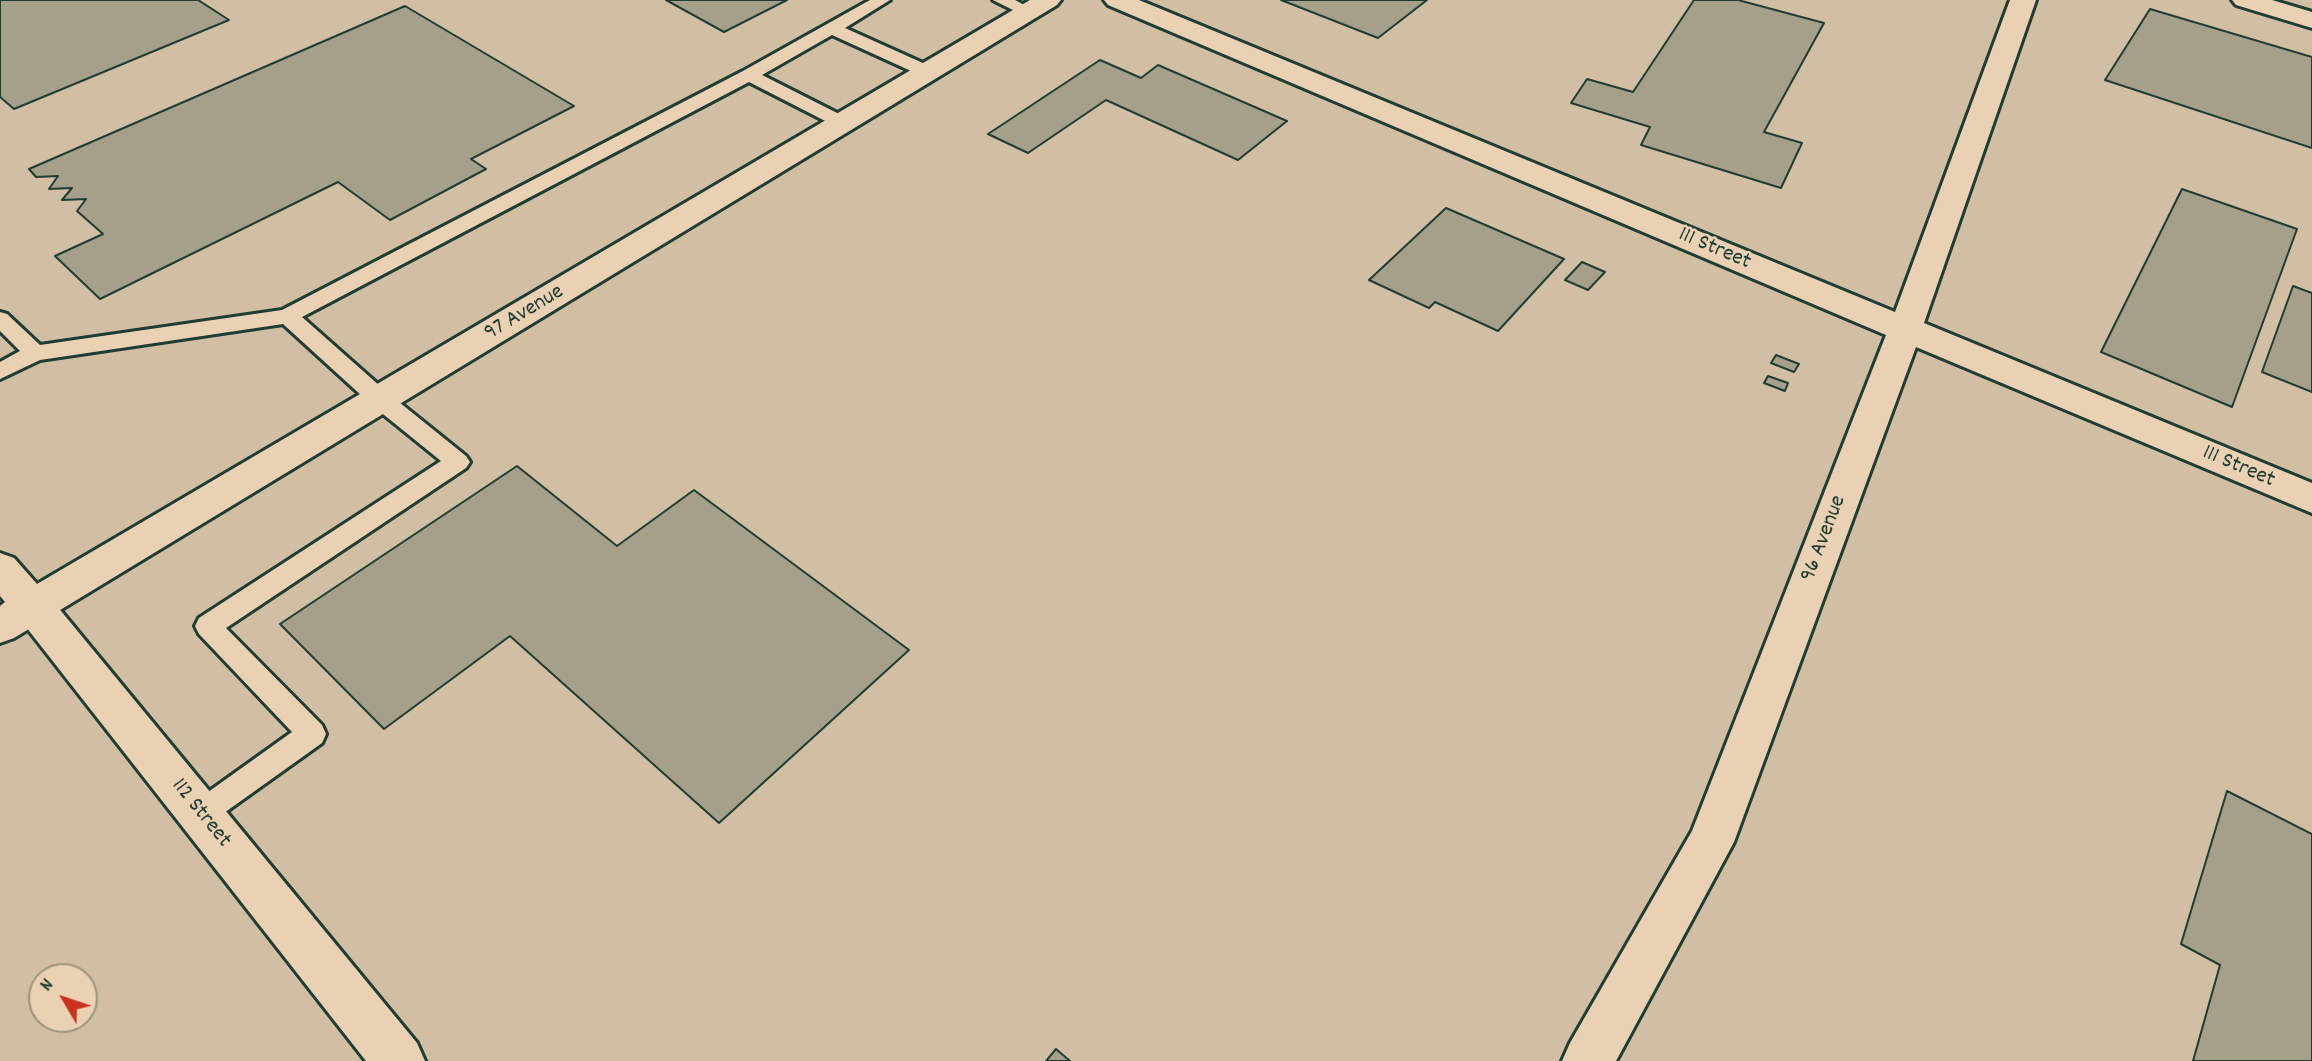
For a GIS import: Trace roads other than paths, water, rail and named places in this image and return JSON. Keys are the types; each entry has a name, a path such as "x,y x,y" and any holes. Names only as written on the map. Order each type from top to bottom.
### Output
{"street":[{"name":"111 Street","path":"1117,0 2312,499"},
{"name":"96 Avenue","path":"1588,1061 1711,842 1905,330 2023,0"},
{"path":"2245,0 2312,20"},
{"name":"97 Avenue","path":"17,616 928,72 1026,4"},
{"name":"112 Street","path":"0,569 17,616 200,814 399,1061"}],"lane":[{"path":"0,371 35,353 287,316 748,75 882,0"},
{"path":"831,28 928,72"},
{"path":"748,75 843,123"},
{"path":"200,814 312,734 208,625 458,462 381,400 287,316"},
{"path":"0,319 35,353"}]}
